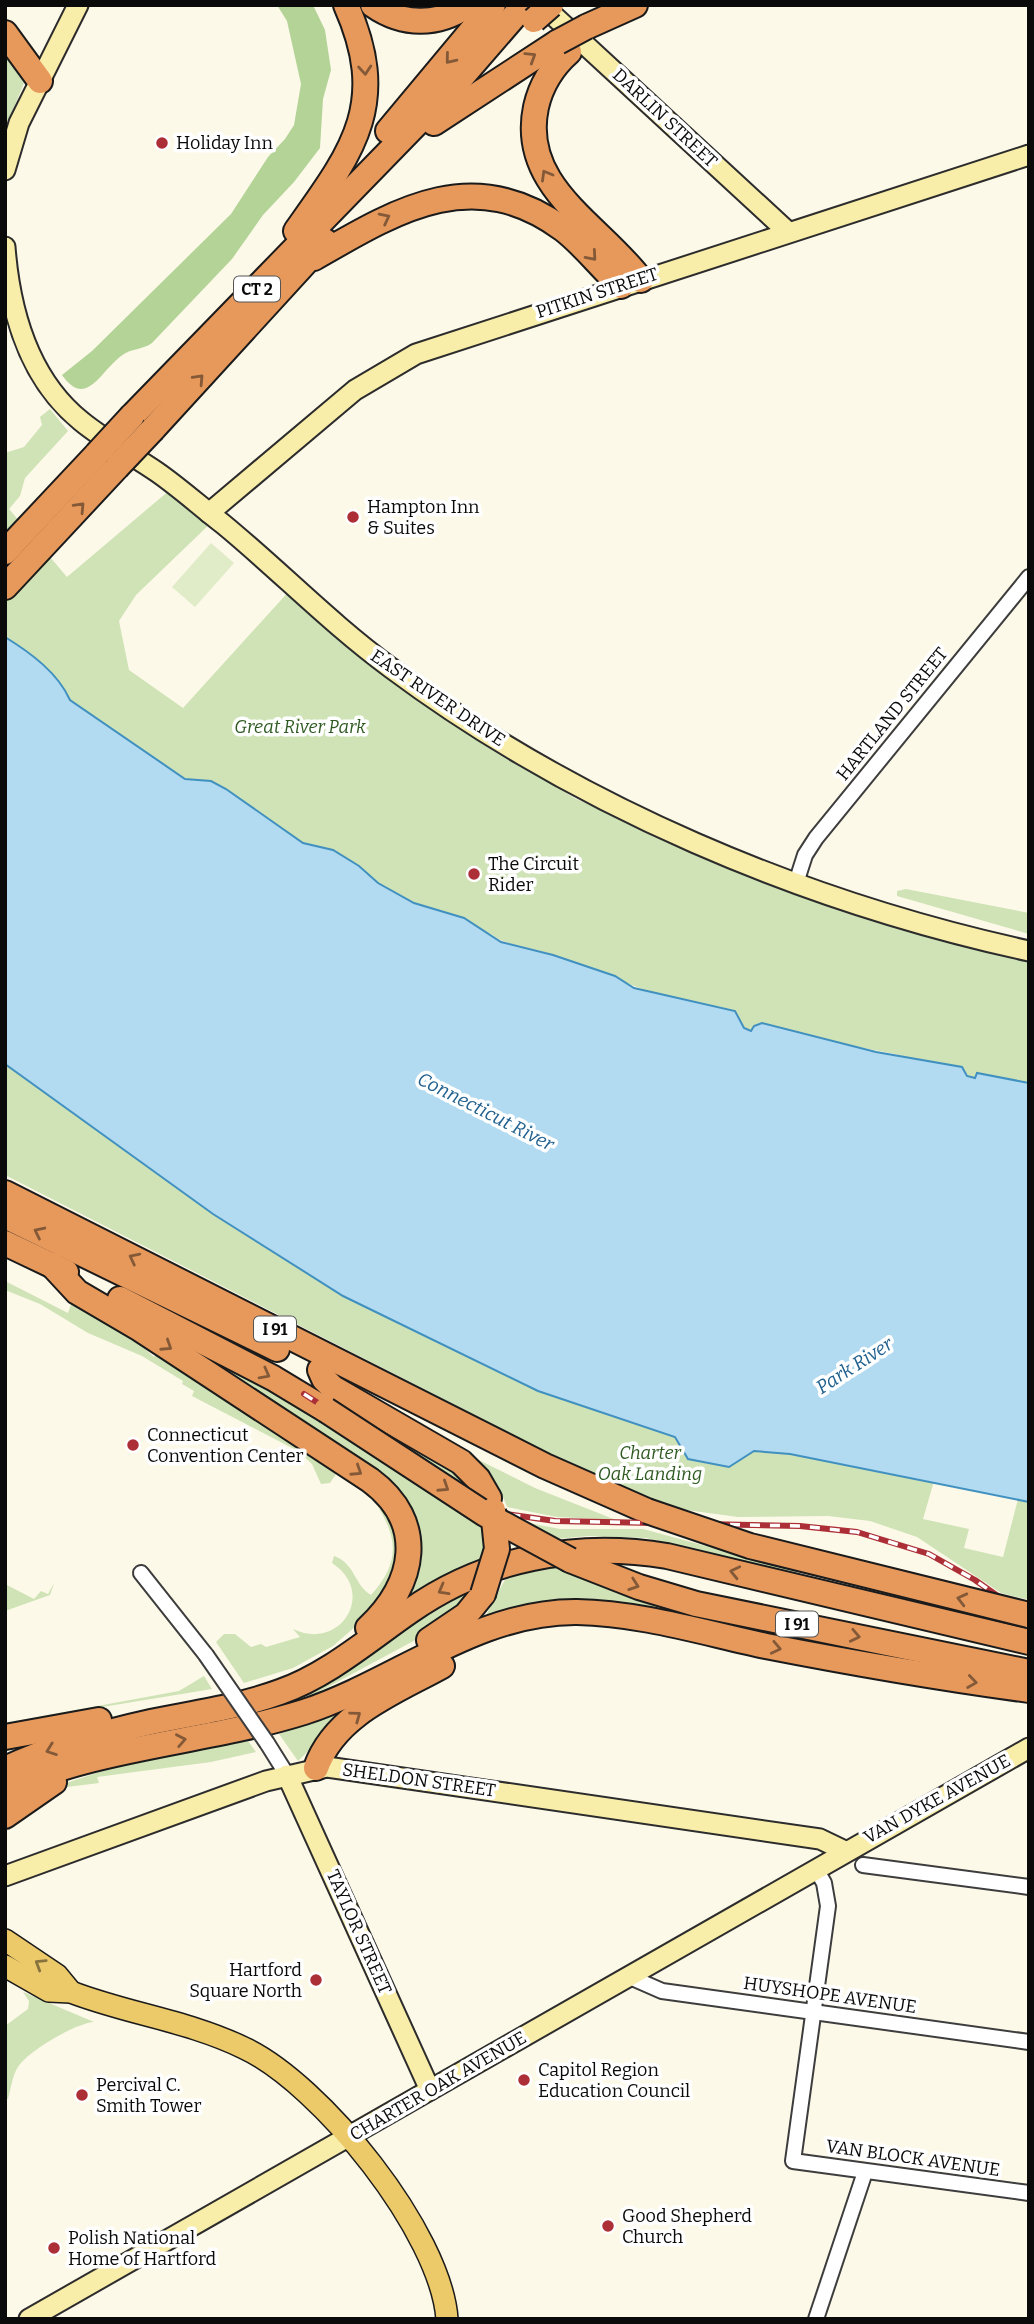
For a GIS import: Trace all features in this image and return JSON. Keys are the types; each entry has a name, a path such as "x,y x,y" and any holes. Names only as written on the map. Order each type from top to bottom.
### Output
{"highway":[{"path":"290,238 341,167 362,119 366,94 365,63 346,5"},
{"path":"373,5 397,18 424,21 447,17 467,5"},
{"path":"142,423 196,340 407,110 493,5"},
{"path":"434,123 563,47 594,25 635,5"},
{"name":"CT 2","path":"142,423 304,264 534,9"},
{"name":"CT 2","path":"5,587 34,539 467,72 534,9"},
{"path":"5,33 40,81"},
{"path":"563,47 538,100 534,128 538,159 567,204 631,283"},
{"path":"304,264 405,209 443,199 477,197 517,205 550,221 631,283"},
{"name":"CT 2","path":"5,552 34,539"},
{"name":"I 91","path":"5,1193 542,1472"},
{"path":"5,1216 320,1370 542,1472 615,1510 647,1511 761,1549 1029,1615"},
{"name":"I 91","path":"5,1243 273,1378 498,1522 545,1548 607,1575 695,1604 1029,1672"},
{"path":"52,1265 77,1293 146,1333 370,1480 396,1506 405,1525 409,1545 402,1582 382,1613 328,1668"},
{"path":"320,1370 330,1386 461,1462 478,1479 489,1499 496,1522 498,1545 493,1571 483,1594 456,1623 367,1677 337,1700"},
{"path":"5,1769 75,1741 267,1697 328,1668 411,1610 458,1582 503,1564 546,1555 596,1550 649,1553 1029,1642"},
{"path":"5,1789 59,1769 114,1754 264,1723 337,1700 450,1645 508,1622 555,1613 600,1614 861,1665 1029,1690"},
{"path":"316,1768 324,1746 356,1715 476,1647 530,1626 584,1619 600,1614"},
{"path":"5,1737 113,1718 126,1718 140,1724"},
{"path":"5,1816 41,1788 114,1754"}],"main road":[{"path":"5,1940 57,1975 72,1992"},
{"path":"5,1966 49,1991 72,1992 203,2031 246,2048 297,2082 348,2138 409,2218 437,2275 447,2319"}],"street":[{"path":"5,170 15,132 78,5"},
{"name":"DARLIN STREET","path":"534,9 788,232"},
{"name":"PITKIN STREET","path":"209,513 355,390 396,364 438,346 1029,155"},
{"name":"EAST RIVER DRIVE","path":"5,247 11,295 20,328 36,365 54,393 85,424 159,474 209,513 379,660 553,774 602,800 796,883 947,930 1029,951"},
{"name":"HARTLAND STREET","path":"796,883 805,855 816,838 1029,577"},
{"path":"141,1573 206,1655 286,1774"},
{"name":"VAN DYKE AVENUE","path":"845,1851 1029,1748"},
{"name":"SHELDON STREET","path":"5,1876 286,1774 316,1768 345,1768 820,1839 845,1851"},
{"name":"TAYLOR STREET","path":"286,1774 430,2090"},
{"name":"CHARTER OAK AVENUE","path":"35,2317 845,1851"},
{"path":"863,1865 1029,1887"},
{"path":"813,2011 828,1906 824,1883 816,1869"},
{"name":"HUYSHOPE AVENUE","path":"629,1976 662,1991 1029,2042"},
{"name":"VAN BLOCK AVENUE","path":"813,2011 793,2161 1029,2193"},
{"path":"816,2319 865,2172"}],"green space":[{"path":"277,5 313,5 325,30 331,70 323,99 320,148 294,182 263,215 232,259 152,343 121,356 93,384 78,389 62,375 92,351 231,214 268,157 294,125 301,84 287,21"},
{"path":"5,46 24,83 5,129"},
{"name":"Great River Park","path":"50,409 68,431 25,478 20,496 9,509 67,577 171,489 214,520 136,595 119,621 129,670 183,708 291,589 337,636 394,684 576,799 787,890 887,923 1029,962 1029,1083 977,1073 975,1078 895,1054 806,1037 783,1029 754,1026 752,1031 744,1029 735,1011 687,1003 551,954 504,942 491,934 414,903 378,883 359,866 333,850 303,843 211,781 185,779 70,700 43,664 5,637 5,453 24,447 42,425 40,417"},
{"path":"211,543 234,563 195,607 172,587"},
{"path":"906,889 1029,913 1029,934 897,896 897,891"},
{"name":"Charter Oak Landing","path":"5,1064 213,1214 343,1296 538,1391 675,1437 688,1459 729,1467 754,1451 790,1454 934,1481 923,1519 969,1529 964,1548 1003,1557 1018,1499 1029,1502 1029,1600 1001,1593 917,1537 870,1521 828,1516 738,1517 679,1509 627,1490 536,1449 514,1435 5,1175"},
{"path":"5,1281 68,1313 72,1301 129,1335 154,1357 158,1352 338,1471 330,1483 321,1484 312,1464 298,1451 192,1396 194,1391 182,1384 183,1381 142,1356 88,1333 40,1304 5,1290"},
{"path":"210,1361 263,1386 489,1531 488,1556 432,1581 405,1599 413,1522"},
{"path":"333,1399 434,1452 478,1495"},
{"path":"475,1458 535,1488 616,1520 557,1517 507,1507 495,1481 474,1461"},
{"path":"369,1492 395,1521 399,1569 364,1619 333,1646 293,1668 244,1683 216,1642 224,1634 235,1634 251,1647 261,1644 266,1647 300,1637 293,1629 310,1634 326,1632 338,1626 347,1616 352,1603 352,1589 345,1575 332,1563 334,1556 346,1564 365,1591 371,1595 382,1581 389,1568 393,1544 385,1519"},
{"path":"524,1522 560,1529 643,1529 798,1571 797,1573 646,1538 588,1536 556,1539"},
{"path":"551,1565 609,1590 660,1607 855,1651 664,1612 486,1615 507,1576"},
{"path":"54,1583 50,1595 5,1611 5,1584 34,1599 41,1591 48,1594"},
{"path":"477,1586 434,1630 313,1695 279,1707 334,1680 421,1619"},
{"path":"204,1676 212,1689 5,1723 179,1691"},
{"path":"351,1709 298,1761 279,1734"},
{"path":"248,1741 256,1752 211,1762 97,1777 99,1783 67,1787 53,1794 57,1786 118,1766"},
{"path":"23,1992 94,2022 65,2032 23,2061 14,2074 8,2099 5,2098 5,2026 28,2009 29,2001"}],"water":[{"path":"5,637 43,664 70,700 185,779 211,781 303,843 333,850 359,866 378,883 414,903 464,918 501,942 553,955 615,976 634,988 735,1011 744,1028 751,1031 754,1026 762,1023 876,1052 962,1067 967,1076 975,1078 977,1073 1029,1083 1029,1502 790,1454 754,1451 729,1467 688,1459 675,1437 538,1391 343,1296 213,1214 5,1064"}],"railway":[{"path":"304,1394 465,1497 506,1514 555,1521 800,1526 857,1532 929,1554 975,1580 1029,1618"}],"place":[{"name":"Holiday Inn","path":"162,143"},
{"name":"Hampton Inn & Suites","path":"353,517"},
{"name":"The Circuit Rider","path":"474,874"},
{"name":"Connecticut Convention Center","path":"133,1445"},
{"name":"Hartford Square North","path":"316,1980"},
{"name":"Capitol Region Education Council","path":"524,2080"},
{"name":"Percival C. Smith Tower","path":"82,2095"},
{"name":"Good Shepherd Church","path":"608,2226"},
{"name":"Polish National Home of Hartford","path":"54,2248"}],"water label":[{"name":"Connecticut River","path":"486,1111"},
{"name":"Park River","path":"854,1365"}]}
